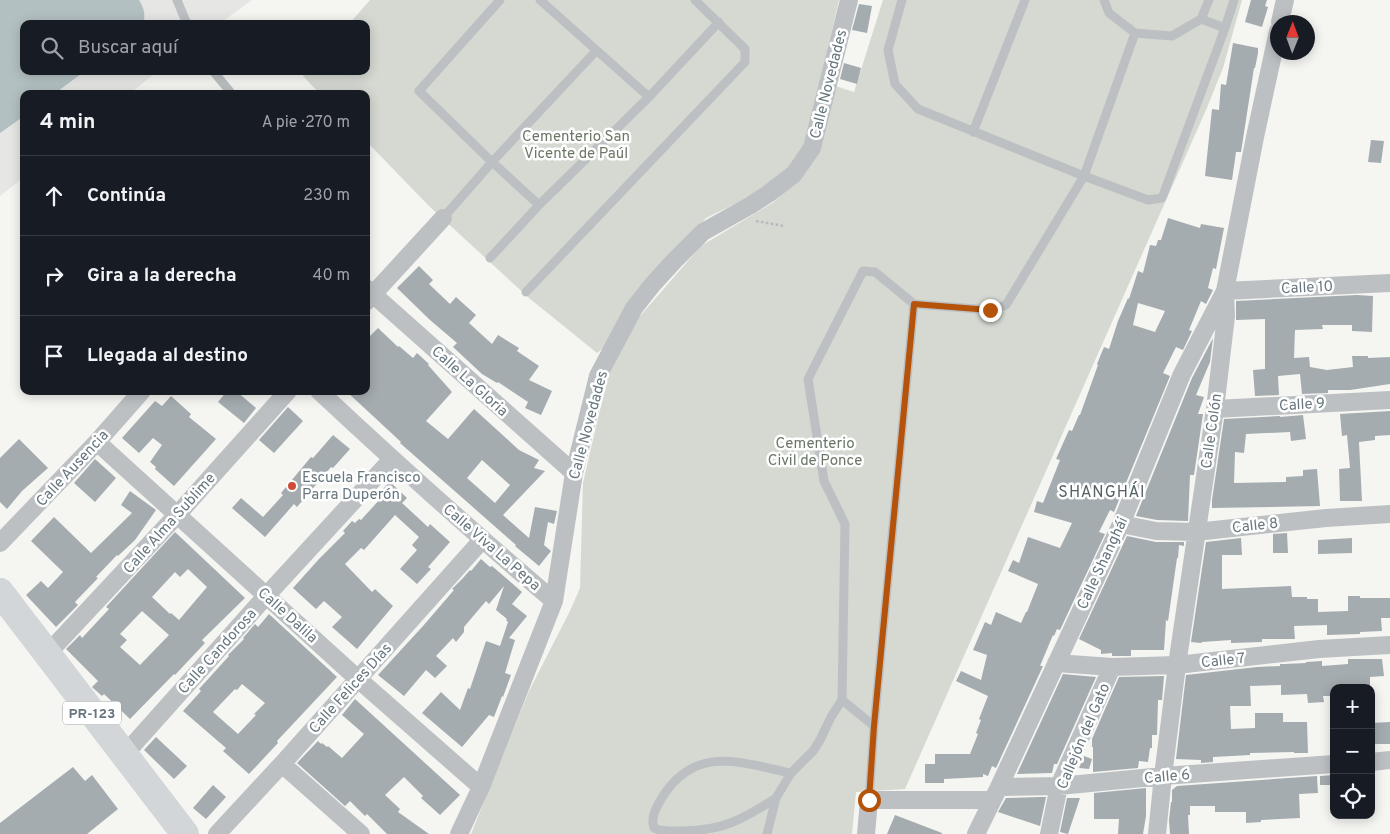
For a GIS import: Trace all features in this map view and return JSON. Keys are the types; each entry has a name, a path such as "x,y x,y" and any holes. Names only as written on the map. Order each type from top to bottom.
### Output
{"main road":[{"name":"PR-123","path":"0,592 185,834"}],"street":[{"name":"Calle Novedades","path":"460,834 554,601 574,473 598,376 634,308 658,278 703,232 736,215 794,174 812,148 849,0"},
{"path":"1282,15 1285,0"},
{"name":"Calle Colón","path":"1156,834 1177,664 1215,409 1226,316 1225,291 1272,60"},
{"path":"370,293 443,218"},
{"name":"Calle 10","path":"1225,291 1390,283"},
{"name":"Calle Shanghái","path":"976,834 1121,524 1182,374 1225,291"},
{"name":"Calle La Gloria","path":"370,297 574,473"},
{"name":"Calle Ausencia","path":"0,543 97,442 138,395"},
{"name":"Calle Alma Sublime","path":"48,654 177,515 284,395"},
{"name":"Calle Viva La Pepa","path":"323,395 482,540 554,601"},
{"name":"Calle 9","path":"1215,409 1390,400"},
{"name":"Calle Dalila","path":"97,442 480,787"},
{"name":"Calle Candorosa","path":"124,755 392,459"},
{"name":"Calle 8","path":"1121,524 1156,531 1196,532 1326,518 1390,514"},
{"name":"Calle Felices Días","path":"217,834 482,540"},
{"name":"Calle 7","path":"1056,663 1112,668 1390,645"},
{"name":"Callejón del Gato","path":"1049,834 1059,786 1112,668"},
{"path":"1375,762 1390,760"},
{"path":"282,764 361,834"},
{"name":"Calle 6","path":"869,800 996,793 1162,776 1330,764"},
{"path":"866,834 869,800"}],"lane":[{"path":"177,0 185,20"},
{"path":"500,0 419,91 492,162 539,204"},
{"path":"540,0 649,97"},
{"path":"526,292 745,62 745,49 695,0"},
{"path":"902,0 888,50 895,84 918,109 1148,200 1162,198 1234,0"},
{"path":"973,132 1025,0"},
{"path":"1104,0 1109,13 1135,33 1172,36 1201,19 1209,0"},
{"path":"1201,19 1225,28"},
{"path":"490,258 539,204 649,97 719,22"},
{"path":"767,834 776,798 791,773 813,751 842,700 845,524 824,481 808,378 863,271 875,272 914,304 990,310 1006,305 1084,176 1135,33"},
{"path":"443,218 492,162 596,51"},
{"path":"216,75 229,90"},
{"path":"869,800 874,726 914,304"},
{"path":"842,700 874,726"},
{"path":"776,798 743,819 721,826 689,831 657,830 654,828 652,819 657,806 667,790 685,772 702,764 733,761 791,773"}],"path":[{"path":"736,215 746,219 784,226"}],"shaded area":[{"path":"0,0 252,0 224,20 20,20 20,75 153,75 134,90 20,90 20,180 0,196"},
{"path":"0,0 139,0 143,9 144,20 20,20 20,75 80,75 59,90 20,90 20,119 0,133"}],"green space":[{"name":"Cementerio San Vicente de Paúl","path":"370,0 839,0 804,151 790,167 765,189 706,218 628,302 605,347 597,353 529,298 430,207 370,145 370,90 316,90 303,76 370,75 370,20 352,20"},
{"name":"Cementerio Civil de Ponce","path":"883,0 1242,0 1223,68 1206,110 905,789 856,792 852,834 471,834 529,691 580,588 583,483 607,379 634,323 701,246 774,202 799,178 832,85 854,92"}],"building":[{"path":"1251,0 1267,0 1265,6 1268,7 1262,27 1245,22"},
{"path":"859,4 872,6 867,33 852,30"},
{"path":"1233,43 1258,48 1258,53 1241,152 1236,152 1232,180 1205,176 1212,109 1219,110 1221,84 1226,85"},
{"path":"844,63 861,68 857,84 840,79"},
{"path":"1371,140 1384,141 1381,163 1368,162"},
{"path":"1168,218 1200,228 1201,224 1224,228 1216,269 1213,268 1208,288 1213,290 1206,304 1201,301 1189,330 1192,331 1183,350 1176,347 1163,373 1170,376 1114,512 1110,510 1099,532 1105,534 1060,630 1057,629 1053,635 1040,666 1043,666 996,768 992,766 988,776 983,774 983,777 944,779 944,783 925,783 925,764 935,764 935,754 970,754 978,734 976,733 981,720 979,719 988,696 956,681 961,671 981,680 987,655 973,650 985,622 991,625 996,612 1021,623 1027,612 1038,584 1008,571 1013,560 1019,563 1028,537 1060,548 1072,523 1034,512 1037,501 1043,503 1060,460 1056,459 1069,430 1072,431 1080,415 1104,347 1109,349 1138,271 1143,273 1150,245 1156,246 1158,240 1161,240","holes":["1138,303 1165,311 1155,332 1133,325"]},
{"path":"419,266 433,280 429,284 450,304 456,297 476,315 469,323 492,344 498,335 519,348 517,351 539,366 529,380 552,391 541,415 525,408 528,402 482,374 453,347 457,343 397,288"},
{"path":"1357,295 1373,296 1372,332 1352,331 1352,325 1322,325 1323,329 1295,330 1294,358 1309,357 1310,367 1327,370 1353,367 1352,356 1368,356 1368,358 1390,357 1390,384 1350,390 1328,390 1328,393 1302,394 1300,374 1278,376 1279,395 1255,396 1253,370 1265,369 1265,319 1236,320 1236,301"},
{"path":"378,328 413,358 417,353 429,364 452,392 426,421 448,439 474,409 519,450 539,460 534,468 545,471 503,515 529,538 535,507 557,511 554,524 548,522 544,545 551,551 539,566 400,443 350,395 370,395 370,336","holes":["482,460 510,485 495,503 467,478"]},
{"path":"1213,338 1210,362 1196,395 1204,397 1198,414 1203,414 1194,475 1190,475 1188,521 1157,520 1136,516 1192,378"},
{"path":"224,395 241,395 256,408 244,423 218,402"},
{"path":"171,396 191,414 189,417 216,439 174,486 150,462 162,445 153,438 139,453 122,438 155,401 162,406"},
{"path":"288,407 303,421 274,453 259,440"},
{"path":"1390,411 1390,435 1375,436 1375,440 1359,442 1362,501 1340,501 1339,469 1350,468 1347,435 1342,436 1340,414"},
{"path":"1303,415 1306,439 1291,441 1290,432 1246,434 1244,453 1235,452 1234,483 1286,482 1286,477 1303,476 1303,470 1317,469 1320,506 1212,508 1224,419"},
{"path":"333,435 350,449 333,468 331,467 297,507 294,504 265,537 232,508 241,498 263,517 283,495 281,493 311,457 313,458"},
{"path":"19,439 48,468 22,491 7,509 0,502 0,458"},
{"path":"95,459 116,478 95,502 74,483"},
{"path":"390,482 407,498 402,503 428,527 430,524 450,542 428,567 431,569 417,584 400,569 417,550 412,545 419,537 395,515 364,550 361,548 345,564 372,592 375,589 393,606 357,649 332,627 342,617 324,601 316,609 293,588 345,533 343,531 352,521 355,523 359,519 361,520 381,498 377,495"},
{"path":"130,491 156,510 135,540 117,555 96,577 98,578 75,602 78,605 56,627 26,595 41,581 48,588 63,572 31,541 54,517 91,553 132,513 121,505"},
{"path":"175,532 245,598 202,640 205,643 175,675 130,719 104,694 102,696 92,687 98,681 66,649 80,635 82,638 109,609 106,607","holes":["188,569 207,587 179,620 152,597 175,572 180,577","142,611 169,635 140,665 120,647 127,640 120,634"]},
{"path":"1287,533 1288,553 1273,553 1273,534"},
{"path":"1127,536 1156,542 1184,542 1184,546 1179,545 1168,621 1166,620 1164,650 1131,650 1131,656 1112,656 1112,653 1101,654 1101,650 1079,639"},
{"path":"1241,538 1242,555 1222,555 1222,589 1291,586 1292,597 1318,599 1318,612 1348,611 1348,596 1390,598 1390,618 1381,618 1382,631 1360,632 1360,634 1327,635 1327,625 1294,626 1295,639 1262,639 1262,642 1231,643 1231,640 1191,642 1206,542"},
{"path":"1352,538 1352,553 1318,554 1318,540"},
{"path":"481,559 522,592 512,604 527,616 509,638 515,640 505,673 511,675 494,717 489,715 462,747 422,713 441,692 460,710 468,688 470,689 486,641 500,646 508,622 496,610 504,586 489,604 486,601 464,627 464,632 456,642 453,638 436,656 447,666 435,678 426,670 404,696 378,675 454,590 452,589"},
{"path":"269,614 337,677 249,774 223,751 226,748 183,711 201,691 199,689 255,624 258,627","holes":["242,684 265,703 238,734 213,712"]},
{"path":"1348,659 1382,659 1384,676 1370,677 1370,684 1330,684 1330,696 1323,696 1324,702 1308,703 1307,694 1281,695 1281,685 1250,686 1251,706 1230,706 1231,729 1255,728 1255,713 1283,713 1283,722 1307,722 1308,753 1250,753 1250,755 1213,757 1213,762 1201,763 1201,760 1176,759 1186,675 1306,662 1322,661 1322,666 1348,664"},
{"path":"1063,674 1096,677 1057,764 1054,764 1052,773 1017,774"},
{"path":"1164,676 1162,700 1158,700 1157,735 1152,735 1152,748 1150,748 1148,762 1139,761 1138,768 1093,772 1092,739 1119,677"},
{"path":"355,699 460,795 440,815 421,798 423,796 404,777 385,795 400,809 398,812 429,834 387,834 367,814 365,816 350,801 345,806 297,763 318,741 328,746 342,758 364,734 342,715"},
{"path":"1390,722 1390,744 1375,744 1375,723"},
{"path":"156,737 187,766 174,779 144,750"},
{"path":"1084,756 1092,759 1089,769 1079,768"},
{"path":"73,767 85,781 92,775 118,809 87,834 0,834 0,823"},
{"path":"1330,775 1330,785 1320,785 1320,776"},
{"path":"1317,776 1318,793 1299,794 1300,818 1261,820 1261,822 1246,823 1246,812 1215,812 1215,806 1190,806 1190,815 1188,815 1189,834 1170,834 1169,820 1172,790 1177,786"},
{"path":"213,785 226,797 206,819 193,808"},
{"path":"1146,788 1146,816 1143,834 1118,834 1119,819 1094,819 1094,793"},
{"path":"1046,797 1040,826 998,812 1006,798"},
{"path":"1067,798 1080,798 1068,834 1060,832"},
{"path":"895,815 942,833 942,834 887,834"}],"place":[{"name":"Escuela Francisco Parra Duperón","path":"292,486"}],"district":[{"name":"SHANGHÁI","path":"1102,491"}],"route":[{"path":"869,800 874,726 914,304 990,310"}]}
